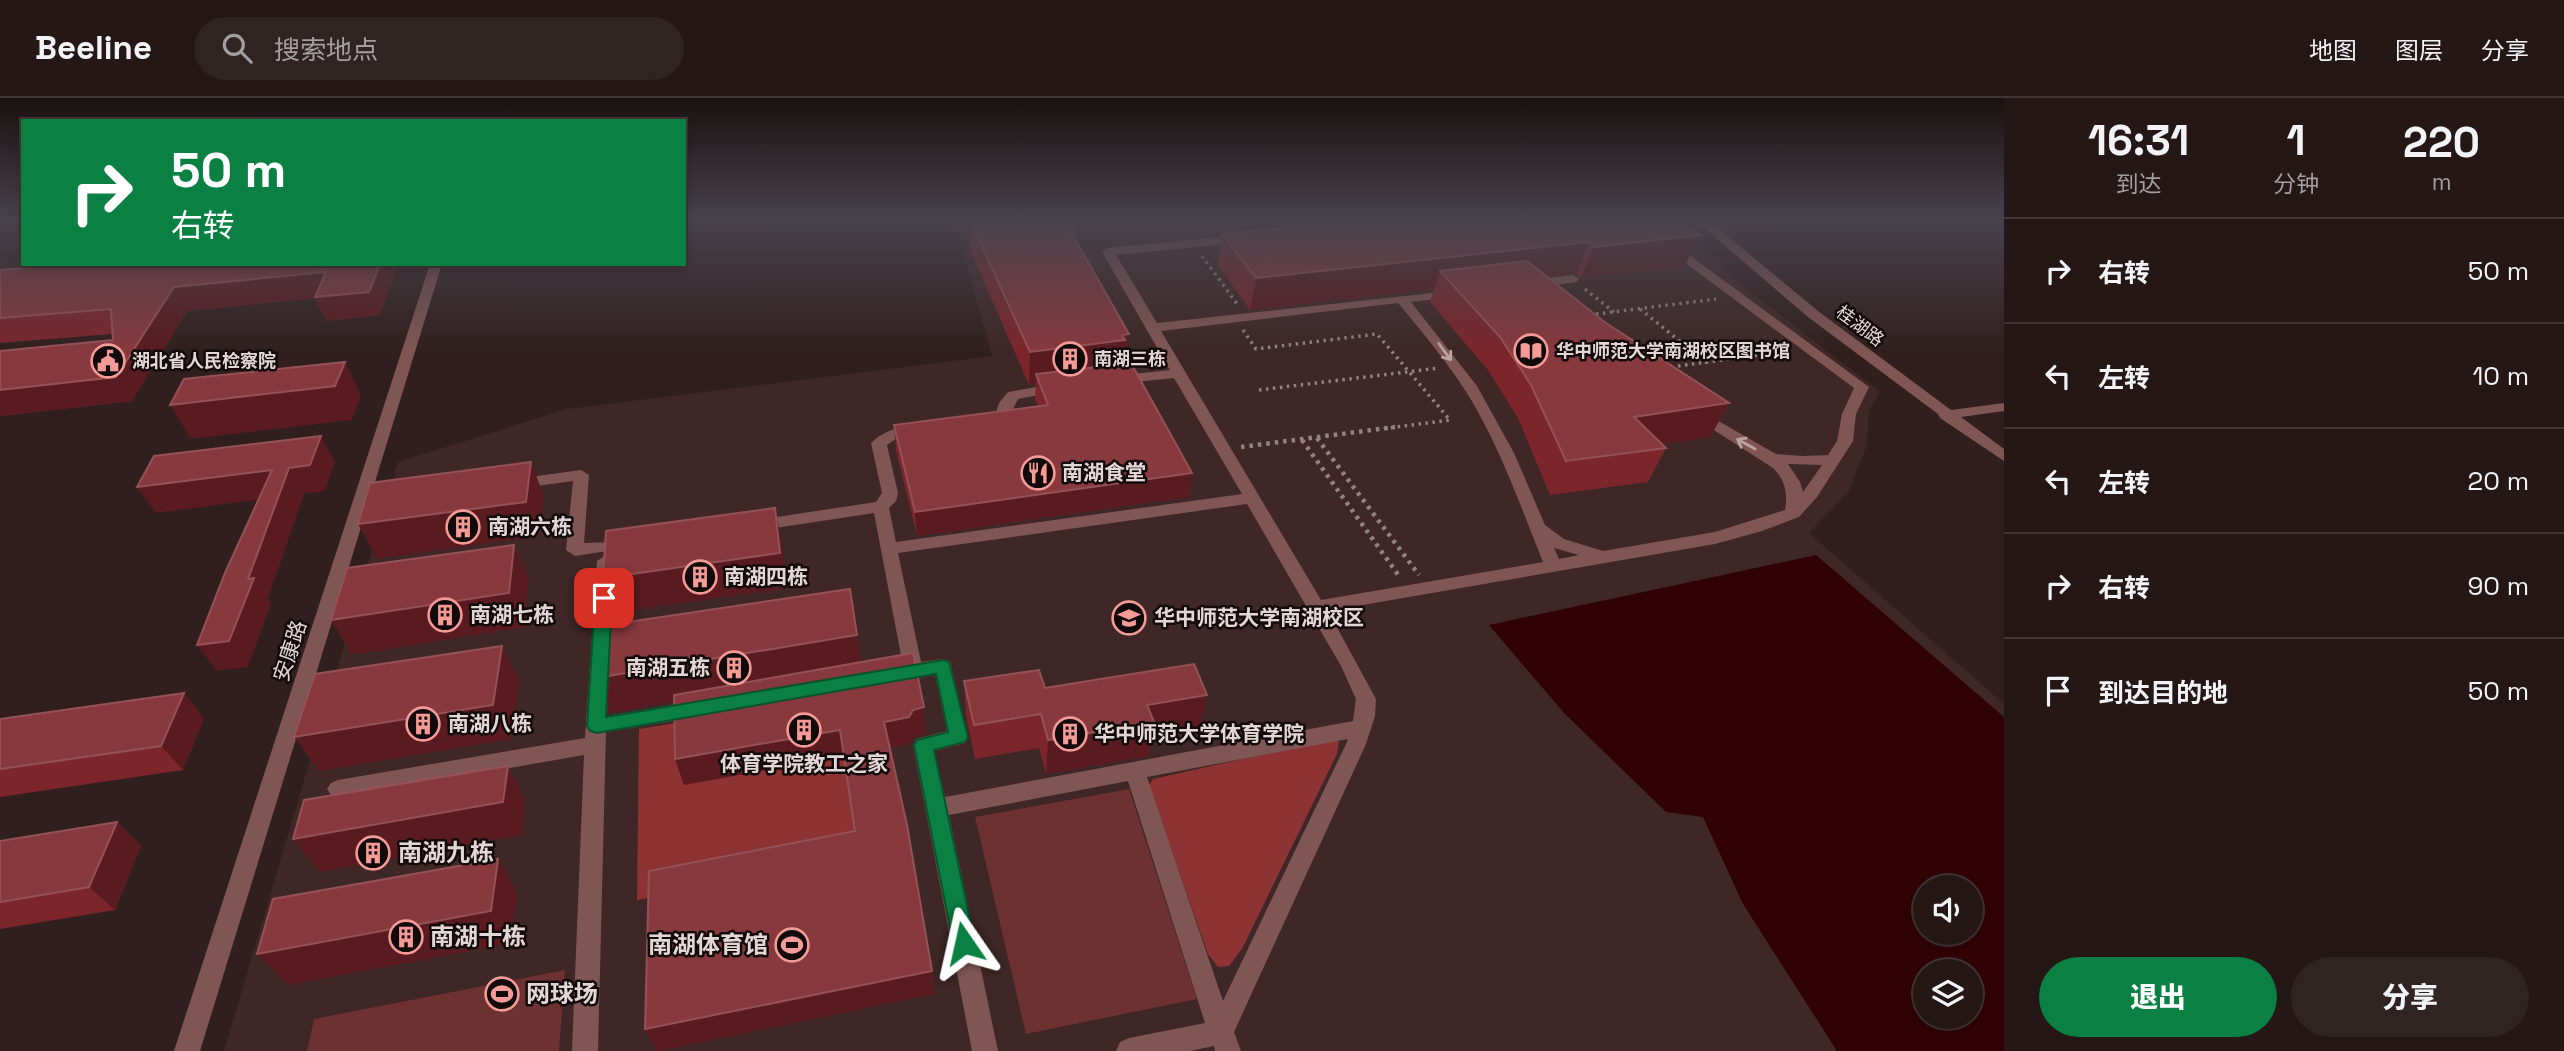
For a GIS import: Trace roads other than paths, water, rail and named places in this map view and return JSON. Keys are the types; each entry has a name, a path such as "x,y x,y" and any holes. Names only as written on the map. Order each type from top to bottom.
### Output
{"street":[{"path":"1115,263 1350,665 1366,699 1361,728 1340,782 1225,1041"},
{"path":"1315,607 1715,538 1793,513 1811,493 1845,442 1849,414 1862,387 1693,263"},
{"name":"桂湖路","path":"1753,263 1813,314 1945,415 2004,456"},
{"name":"安康路","path":"187,1051 435,266"},
{"path":"1542,303 1521,285 1573,279"},
{"path":"1152,328 1468,291"},
{"path":"1401,299 1456,366 1488,416 1553,566"},
{"path":"1098,382 1178,373"},
{"path":"971,424 1002,418 1006,403 1018,393 1072,386"},
{"path":"1945,415 2004,407"},
{"path":"1687,408 1772,458 1785,470 1797,494 1793,513"},
{"path":"744,527 881,507 888,501 890,493 879,443 892,434 932,429"},
{"path":"1772,458 1803,461 1834,459"},
{"path":"503,485 581,475 575,550 615,546 596,735 585,1051"},
{"path":"889,549 1251,498"},
{"path":"881,507 914,670"},
{"path":"1537,527 1558,543 1586,553 1608,556"},
{"path":"886,675 943,666 958,737 923,745 985,1051"},
{"path":"338,789 596,735 721,704"},
{"path":"937,808 1361,728"},
{"path":"1135,771 1225,1041"},
{"path":"1129,1051 1225,1041"}],"place":[{"name":"华中师范大学南湖校区图书馆","path":"1531,351"},
{"name":"南湖三栋","path":"1070,359"},
{"name":"湖北省人民检察院","path":"108,361"},
{"name":"南湖食堂","path":"1038,473"},
{"name":"南湖六栋","path":"463,527"},
{"name":"南湖四栋","path":"700,577"},
{"name":"南湖七栋","path":"445,615"},
{"name":"华中师范大学南湖校区","path":"1129,618"},
{"name":"南湖五栋","path":"734,668"},
{"name":"南湖八栋","path":"423,724"},
{"name":"体育学院教工之家","path":"804,730"},
{"name":"华中师范大学体育学院","path":"1070,734"},
{"name":"南湖九栋","path":"373,853"},
{"name":"南湖十栋","path":"406,937"},
{"name":"南湖体育馆","path":"792,945"},
{"name":"网球场","path":"502,994"}]}
